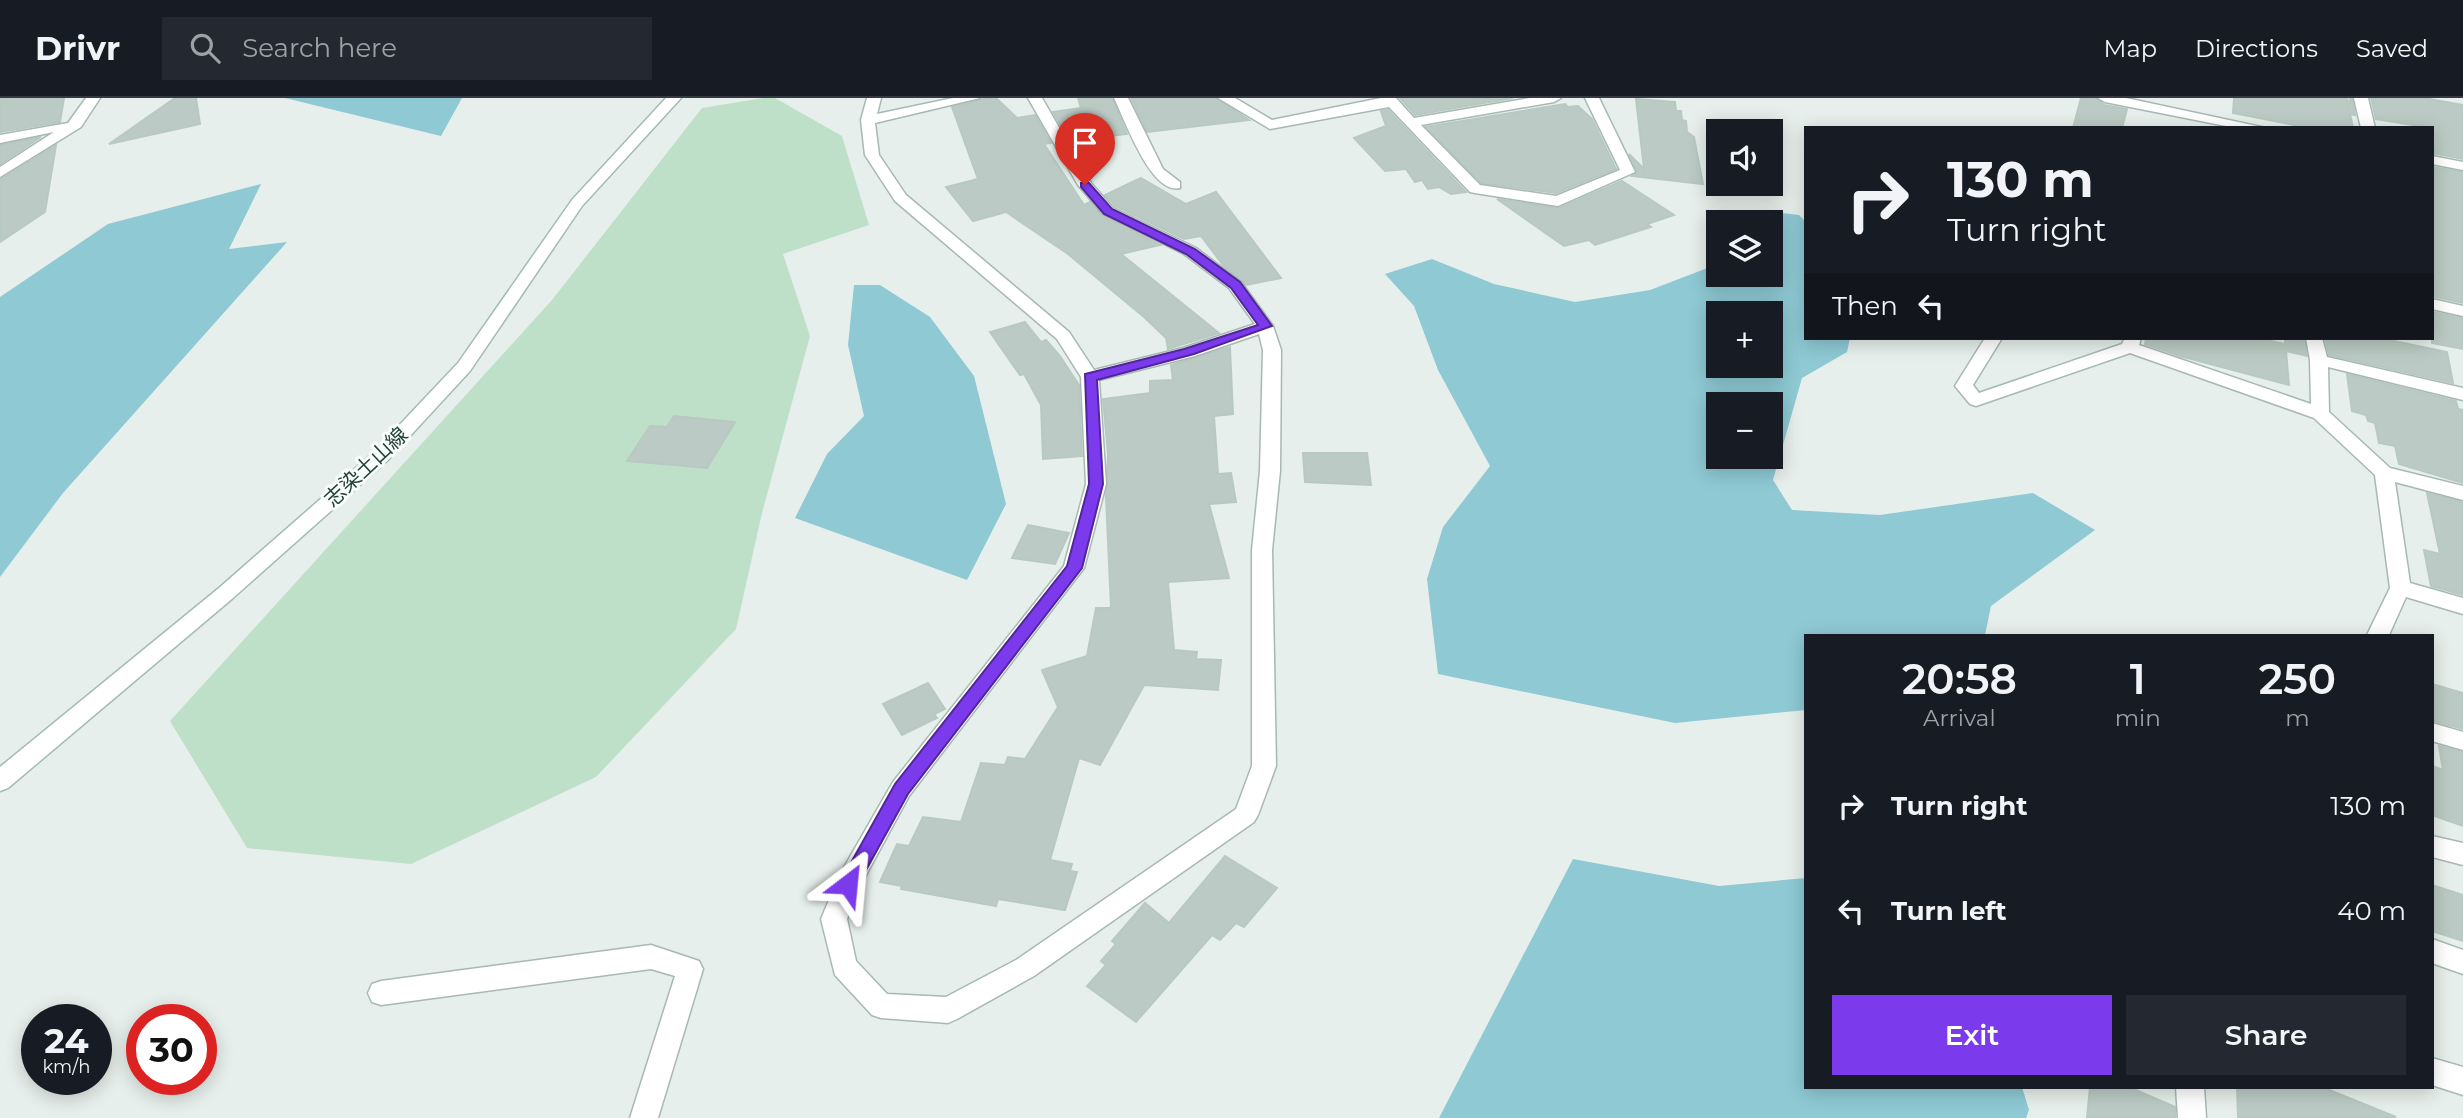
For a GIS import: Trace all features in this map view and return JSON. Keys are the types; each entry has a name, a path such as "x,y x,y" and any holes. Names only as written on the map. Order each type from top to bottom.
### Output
{"street":[{"path":"0,173 76,124 93,98"},
{"name":"志染土山線","path":"0,782 226,593 380,457 464,368 577,203 655,115 674,98"},
{"path":"874,98 867,120 872,155 900,198 1063,335 1090,377 1096,484 1074,568 901,789 848,884 834,919 844,967 881,1006 948,1010 1037,961 1246,815 1264,766 1262,550 1270,471 1272,350 1265,326 1235,285 1190,251 1108,211 1085,185 1035,98"},
{"path":"867,120 973,98"},
{"path":"1121,98 1157,171 1175,185"},
{"path":"1225,98 1270,125 1390,100 1475,189 1558,201 1628,172 1592,98"},
{"path":"1413,122 1531,99 1554,98"},
{"path":"2105,98 2157,103 2251,126"},
{"path":"2361,98 2368,126"},
{"path":"2157,103 2163,126"},
{"path":"0,139 76,124"},
{"path":"2434,160 2463,166"},
{"path":"2434,304 2463,310"},
{"path":"1090,377 1189,352 1265,326"},
{"path":"1992,340 1964,386 1976,400 2131,342 2320,414 2384,473 2463,493"},
{"path":"2314,340 2319,360 2320,414"},
{"path":"2319,360 2463,394"},
{"path":"2378,634 2400,588 2384,473"},
{"path":"2400,588 2463,606"},
{"path":"2434,733 2463,741"},
{"path":"2434,847 2463,854"},
{"path":"2434,952 2463,962"},
{"path":"381,993 652,957 690,969 644,1118"},
{"path":"2434,1072 2463,1081"},
{"path":"2190,1089 2192,1118"}],"green space":[{"path":"775,98 842,136 869,225 783,254 810,336 762,513 736,629 596,777 411,864 247,848 170,721 552,300 702,108"}],"water":[{"path":"285,98 462,98 441,136"},
{"path":"261,184 229,249 287,242 63,493 0,577 0,297 108,224"},
{"path":"1783,213 1799,215 1804,220 1804,340 1850,340 1847,352 1802,378 1783,445 1783,392 1706,392 1706,469 1776,469 1773,480 1792,510 1880,515 2033,493 2095,530 1991,606 1985,634 1804,634 1804,710 1675,723 1438,674 1427,579 1443,527 1490,466 1438,370 1414,306 1385,274 1432,259 1494,284 1575,302 1650,290 1706,269 1706,287 1783,287"},
{"path":"854,285 880,285 930,317 974,376 1006,504 967,580 795,518 827,454 864,416 848,345"},
{"path":"1573,859 1719,886 1804,878 1804,1089 2023,1089 2029,1110 2026,1118 1439,1118"}],"building":[{"path":"0,98 64,98 60,122 0,132"},
{"path":"175,98 196,98 200,124 109,144"},
{"path":"996,98 1017,118 1035,115 1051,143 1044,144 1084,205 1090,202 1102,216 1160,245 1121,254 1219,333 1168,349 1166,338 1144,317 1068,254 1006,212 973,221 946,187 978,179 952,107"},
{"path":"1078,98 1112,98 1127,134 1070,141 1053,112 1081,108"},
{"path":"1131,98 1216,98 1249,120 1147,132"},
{"path":"1400,98 1513,98 1415,115"},
{"path":"2081,98 2096,98 2104,105 2127,109 2123,126 2074,126"},
{"path":"2234,98 2347,98 2349,109 2352,98 2355,115 2350,114 2353,126 2299,126 2233,113"},
{"path":"2371,98 2424,98 2463,105 2463,159 2434,153 2434,126 2376,119"},
{"path":"1636,99 1675,102 1676,111 1681,111 1682,120 1686,121 1687,132 1694,137 1703,184 1632,176 1637,171 1629,154 1644,169"},
{"path":"1565,104 1568,107 1578,106 1592,119 1616,169 1556,193 1481,183 1426,127"},
{"path":"1388,110 1466,192 1451,194 1439,187 1428,189 1422,180 1415,182 1406,169 1385,171 1354,138 1386,126 1381,111"},
{"path":"41,137 0,164 0,145"},
{"path":"56,145 45,212 0,242 0,180"},
{"path":"2434,167 2463,172 2463,303 2434,296"},
{"path":"1141,178 1186,204 1216,192 1281,278 1246,285 1223,265 1201,236 1184,239 1115,206 1105,195"},
{"path":"1622,181 1674,215 1647,224 1651,227 1595,245 1589,240 1564,246 1497,199 1559,208"},
{"path":"2434,312 2463,318 2463,349 2432,343"},
{"path":"1025,322 1041,342 1046,340 1060,356 1079,385 1082,456 1043,459 1041,405 1024,374 1020,375 990,332"},
{"path":"2146,340 2266,340 2285,344 2285,340 2304,340 2307,356 2286,351 2289,385 2145,344"},
{"path":"2325,340 2390,340 2447,352 2453,383 2329,355"},
{"path":"1230,347 1233,414 1214,416 1218,474 1231,473 1236,502 1209,504 1229,578 1168,582 1174,650 1197,652 1196,659 1221,660 1218,690 1144,685 1100,765 1079,758 1050,860 1072,864 1070,871 1077,872 1065,910 998,899 996,906 901,889 902,886 880,882 897,844 909,846 923,817 961,822 981,763 1005,765 1008,757 1025,759 1058,707 1042,670 1087,656 1096,608 1111,608 1106,496 1108,454 1103,399 1150,393 1150,381 1173,380 1171,365"},
{"path":"2347,374 2456,401 2458,409 2463,410 2463,483 2399,464 2395,446 2379,443 2375,423 2368,421 2366,415 2352,411"},
{"path":"674,416 735,422 707,468 627,461 650,426 667,427"},
{"path":"1303,453 1367,453 1371,485 1305,482"},
{"path":"2427,493 2463,502 2463,595 2431,586 2424,550 2440,554"},
{"path":"1028,525 1069,533 1055,564 1012,558"},
{"path":"928,683 945,709 934,714 937,718 902,735 883,704"},
{"path":"2434,685 2463,693 2463,729 2434,721"},
{"path":"2439,746 2463,752 2463,826 2434,816 2434,767 2443,770"},
{"path":"1225,856 1277,888 1244,927 1236,923 1220,940 1212,935 1136,1022 1087,986 1106,965 1101,961 1116,944 1112,941 1145,903 1169,923"},
{"path":"2434,886 2463,895 2463,941 2434,932"},
{"path":"2090,1089 2134,1089 2175,1107 2175,1118 2087,1118"},
{"path":"2237,1089 2327,1089 2396,1117 2238,1118"}],"route":[{"path":"848,884 901,789 1074,568 1096,484 1090,377 1189,352 1265,326 1235,285 1190,251 1108,211 1085,185"}]}
